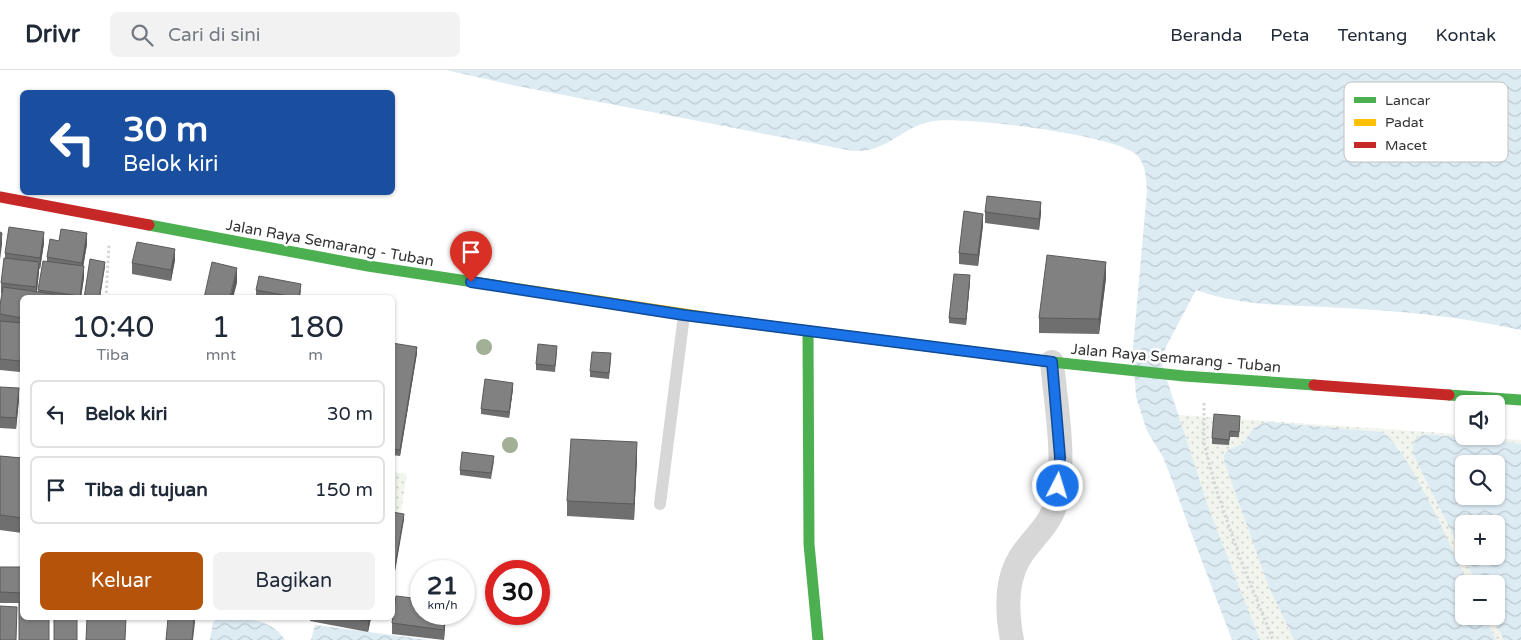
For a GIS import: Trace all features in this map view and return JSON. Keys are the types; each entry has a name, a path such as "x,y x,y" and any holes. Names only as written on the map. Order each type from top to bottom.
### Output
{"main road":[{"name":"Jalan Raya Semarang - Tuban","path":"0,198 368,266 684,315 808,332 1052,362 1203,378 1521,400"},
{"path":"808,332 809,544 818,640"}],"street":[{"path":"1012,640 1007,616 1010,582 1019,559 1048,522 1055,505 1058,486 1060,457 1052,362"}],"lane":[{"path":"660,504 684,315"}],"path":[{"path":"106,295 111,219"},
{"path":"1203,378 1204,434 1208,462 1240,558 1273,640"}],"shaded area":[{"path":"1178,415 1455,434 1455,436 1424,434 1414,456 1455,539 1455,556 1434,512 1398,446 1259,425 1251,431 1242,444 1232,447 1227,451 1224,461 1268,585 1294,640 1260,640 1209,509"},
{"path":"1505,439 1521,440 1521,444 1505,442"},
{"path":"395,472 407,474 400,518 395,517"},
{"path":"1459,565 1468,565 1473,575 1464,575"},
{"path":"1488,625 1496,625 1504,640 1496,640"}],"water":[{"path":"446,70 1521,70 1521,330 1455,318 1410,313 1232,300 1196,290 1167,345 1162,357 1163,368 1209,509 1260,640 1232,640 1163,457 1147,431 1136,397 1133,348 1147,191 1144,168 1137,155 1124,148 1072,134 1005,124 950,120 922,124 876,148 853,151 512,85"},
{"path":"1268,422 1381,432 1391,440 1403,455 1429,500 1455,556 1455,565 1459,565 1464,575 1455,575 1455,625 1488,625 1496,640 1294,640 1268,585 1224,461 1227,451 1242,444 1254,428"},
{"path":"1424,434 1455,436 1455,445 1505,445 1505,442 1521,444 1521,640 1504,640 1496,625 1505,625 1505,575 1473,575 1468,565 1505,565 1505,515 1455,515 1455,539 1414,456 1414,442"},
{"path":"215,620 254,620 272,627 285,640 210,640 213,623"},
{"path":"315,625 430,640 311,640"}],"building":[{"path":"987,196 1041,202 1039,219 985,212"},
{"path":"964,211 983,214 978,255 959,253"},
{"path":"9,227 44,232 40,258 5,253"},
{"path":"61,229 87,233 82,263 47,257 50,239 59,241"},
{"path":"0,232 2,233 0,249"},
{"path":"137,242 175,249 171,270 132,263"},
{"path":"1047,255 1106,262 1099,319 1039,318"},
{"path":"4,258 39,262 36,287 1,283"},
{"path":"90,259 105,262 100,295 84,295"},
{"path":"43,261 84,266 80,295 38,290"},
{"path":"212,262 237,268 230,295 205,295"},
{"path":"954,274 970,275 966,319 949,318"},
{"path":"259,276 301,284 299,295 283,295 256,290"},
{"path":"3,287 53,294 20,295 20,318 0,314"},
{"path":"0,321 20,323 20,361 0,359"},
{"path":"395,343 417,347 400,450 395,449"},
{"path":"538,344 557,346 555,366 536,364"},
{"path":"592,352 611,353 609,373 590,371"},
{"path":"485,379 513,383 509,412 481,409"},
{"path":"0,387 19,388 16,418 0,417"},
{"path":"1214,414 1240,416 1239,432 1230,431 1229,440 1212,438"},
{"path":"571,439 637,442 634,504 567,501"},
{"path":"462,452 494,456 491,473 460,470"},
{"path":"0,456 20,458 20,518 0,515"},
{"path":"395,512 404,514 395,566"},
{"path":"0,567 20,567 20,593 0,592"},
{"path":"396,596 410,598 410,625 444,625 444,630 392,623 392,620 395,620"},
{"path":"20,602 20,620 49,620 49,640 19,640"},
{"path":"0,606 17,607 16,640 0,640"},
{"path":"54,620 77,620 77,640 54,640"},
{"path":"87,620 126,620 125,640 86,640"},
{"path":"168,620 194,620 192,640 166,640"}],"traffic: fast":[{"path":"149,225 368,266 500,286"},
{"path":"731,321 1052,362 1184,376 1314,385"},
{"path":"808,332 809,544 818,640"},
{"path":"1449,395 1521,400"}],"traffic: slow":[{"path":"500,286 731,321"}],"traffic: jam":[{"path":"0,197 149,225"},
{"path":"1314,385 1449,395"}],"route":[{"path":"471,282 684,315 1052,362 1060,457 1058,486"}]}
